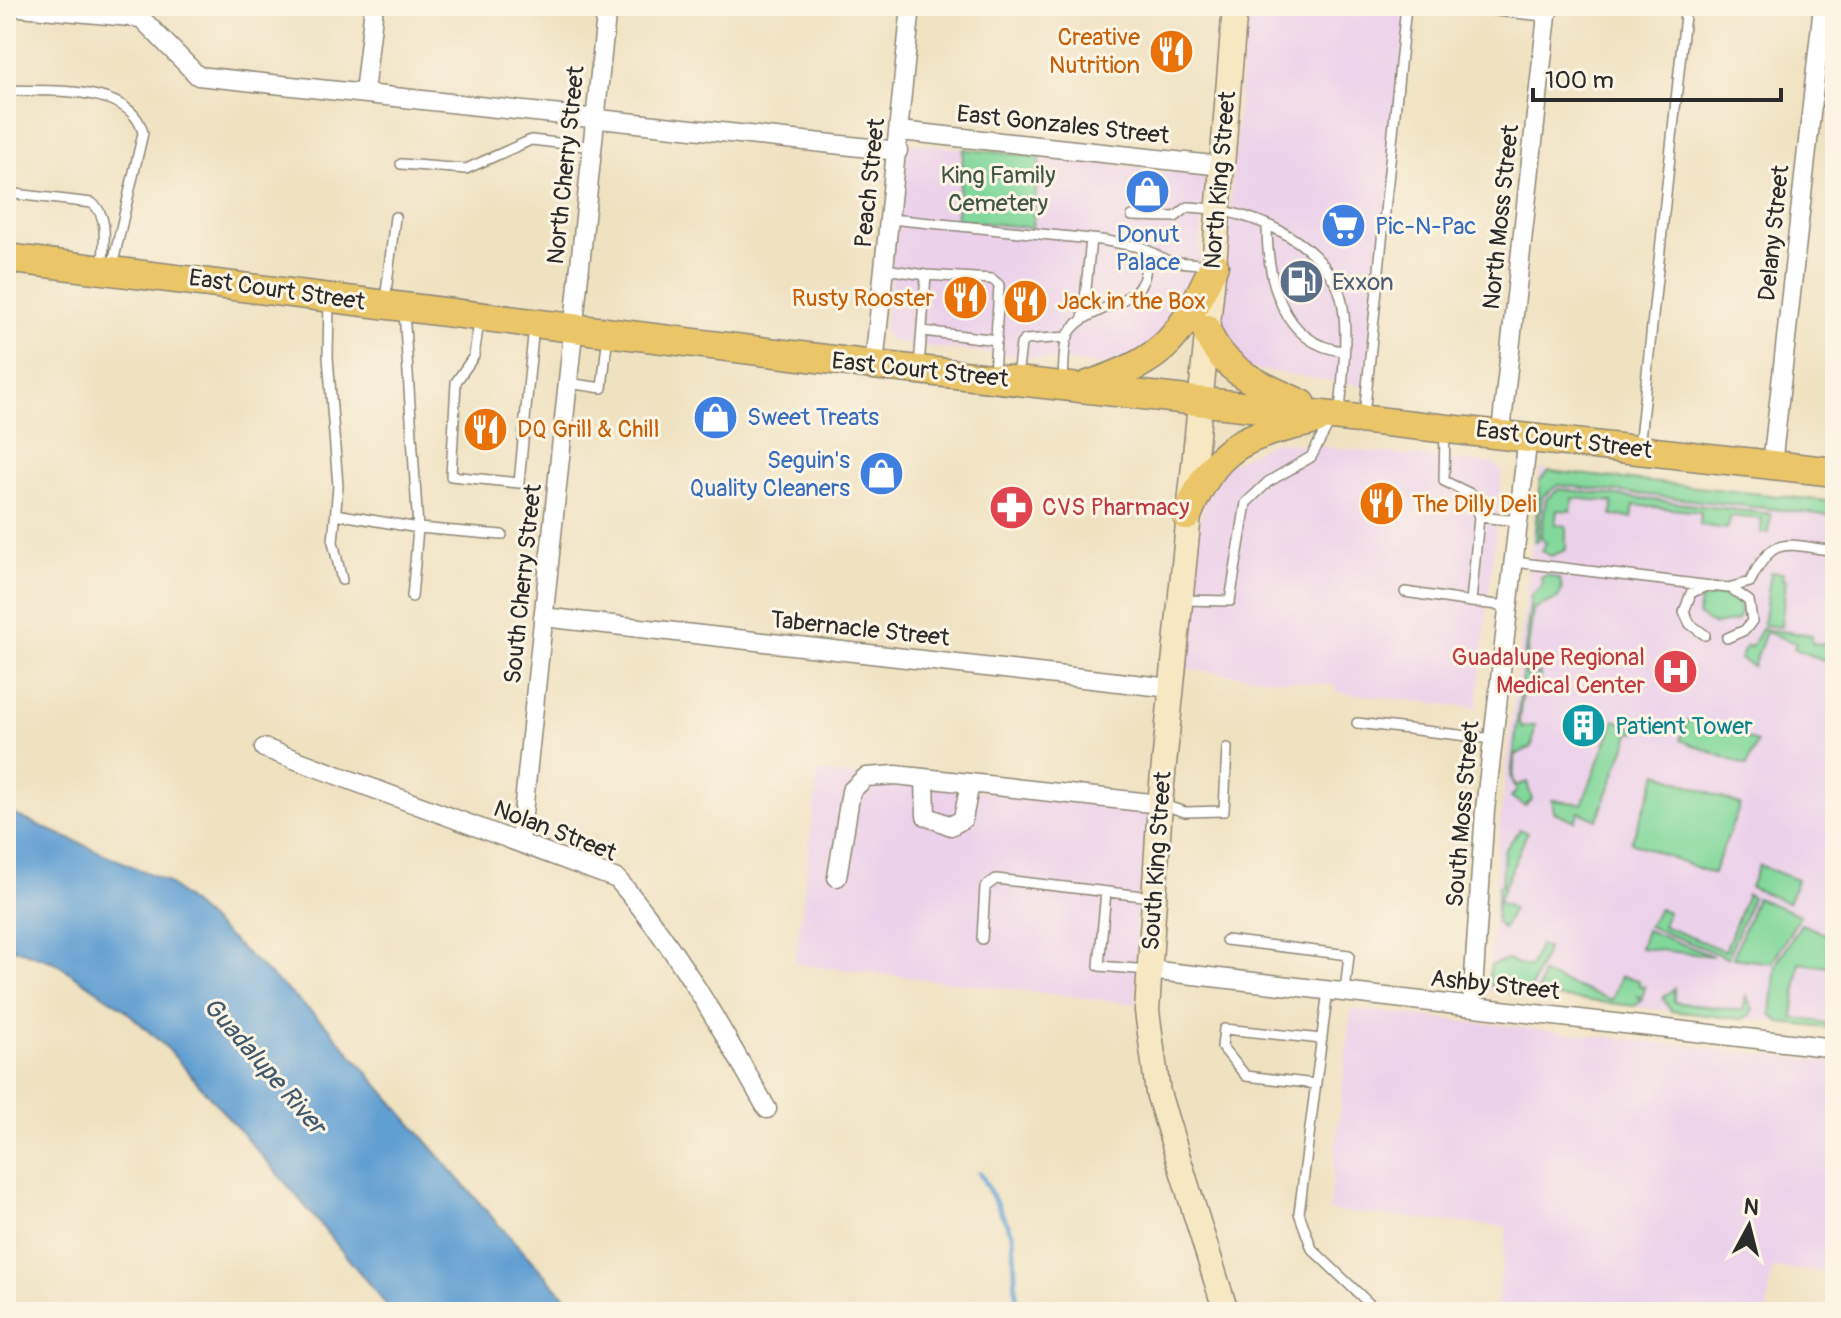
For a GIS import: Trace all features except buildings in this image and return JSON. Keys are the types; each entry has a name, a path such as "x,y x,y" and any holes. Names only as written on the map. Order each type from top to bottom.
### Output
{"main road":[{"name":"North King Street","path":"1199,401 1214,265 1231,11"},
{"name":"East Court Street","path":"6,258 108,268 573,330 1835,472"},
{"path":"1071,387 1128,370 1165,348 1189,319 1214,265"},
{"path":"1206,329 1220,356 1244,375 1270,390 1345,417"},
{"name":"South King Street","path":"1199,401 1160,804 1147,1011 1158,1093 1226,1312"},
{"path":"1187,516 1209,471 1228,450 1244,440 1345,417"}],"street":[{"path":"10,6 141,18 198,76 898,151"},
{"path":"364,93 374,6"},
{"name":"North Cherry Street","path":"573,330 607,6"},
{"name":"Peach Street","path":"874,365 911,6"},
{"path":"1493,6 1548,9"},
{"name":"Delany Street","path":"1772,465 1823,6"},
{"name":"North Moss Street","path":"1514,434 1548,9"},
{"name":"East Gonzales Street","path":"900,131 1222,166"},
{"name":"South Cherry Street","path":"520,842 573,330"},
{"name":"South Moss Street","path":"1472,1006 1493,739 1518,521 1514,434"},
{"name":"Tabernacle Street","path":"543,617 1171,688"},
{"name":"Nolan Street","path":"264,748 617,879 638,902 767,1109"},
{"path":"837,877 851,791 866,777 896,775 1160,804"},
{"path":"925,778 926,816 951,826 963,819 970,783"},
{"name":"Ashby Street","path":"1149,970 1835,1048"}],"lane":[{"path":"1179,600 1230,601 1246,503 1268,482 1311,457 1345,417 1406,6"},
{"path":"1639,449 1686,6"},
{"path":"6,90 100,95 120,104 141,124 143,133 108,268"},
{"path":"401,164 466,169 531,140 594,147"},
{"path":"6,193 92,203 99,208 108,268"},
{"path":"1132,216 1162,219 1175,217 1188,207 1218,209 1267,226 1309,251 1336,285 1344,322 1345,417"},
{"path":"395,217 394,306 418,528 412,597"},
{"path":"890,219 1091,239 1141,247 1168,261 1214,265"},
{"path":"1267,226 1267,259 1274,291 1293,324 1316,343 1343,351"},
{"path":"1083,319 1091,239"},
{"path":"1071,387 1068,337 1083,319 1123,301 1145,277 1148,264 1141,247"},
{"path":"885,269 992,279 999,285 997,340 1005,379"},
{"path":"919,370 926,275"},
{"path":"329,297 328,357 338,486 333,542 342,580"},
{"path":"479,317 474,356 456,382 451,476 519,483 534,324"},
{"path":"923,331 997,340"},
{"path":"568,383 602,388 608,334"},
{"path":"1005,379 1025,340 1068,337"},
{"path":"1445,427 1444,481 1471,494 1479,517 1471,602"},
{"path":"336,514 418,528 502,535"},
{"path":"1479,517 1518,521"},
{"path":"1514,562 1728,588 1750,582 1759,561 1772,548 1784,545 1835,551"},
{"path":"1705,635 1690,624 1684,612 1691,593 1711,586"},
{"path":"1727,638 1745,630 1752,621 1749,601 1728,588"},
{"path":"1405,592 1509,606"},
{"path":"1357,723 1493,739"},
{"path":"1160,804 1185,812 1224,811 1227,748"},
{"path":"982,939 985,887 996,879 1154,897"},
{"path":"1106,892 1099,966 1149,970"},
{"path":"1226,940 1349,955 1322,1039 1299,1213 1312,1249 1378,1312"},
{"path":"1316,1084 1246,1076 1222,1047 1224,1029 1322,1039"},
{"path":"1835,1202 1831,1243 1835,1244"}],"shaded area":[{"path":"1247,6 1332,6 1409,14 1370,387 1247,368 1220,329"},
{"path":"916,143 964,149 957,220 1032,228 1040,157 1199,175 1206,182 1197,282 1171,333 1110,366 901,344 888,339 884,331 904,147"},
{"path":"1274,442 1494,464 1502,471 1477,708 1336,692 1336,686 1185,669 1202,507 1216,471"},
{"name":"Guadalupe Regional Medical Center","path":"1540,469 1835,501 1835,1029 1488,991 1498,840"},
{"path":"818,772 1148,811 1137,925 1136,1004 795,964"},
{"path":"1351,1009 1835,1062 1835,1272 1772,1268 1767,1312 1496,1312 1507,1227 1329,1211"}],"green space":[{"name":"King Family Cemetery","path":"964,149 1040,157 1032,228 956,220"},
{"path":"1549,471 1835,502 1835,516 1558,485 1542,497 1538,541 1534,541 1540,480"},
{"path":"1559,489 1771,514 1769,533 1761,533 1762,519 1729,516 1727,529 1700,525 1701,512 1634,505 1632,518 1612,515 1613,502 1573,498 1571,511 1557,510 1555,524 1566,526 1566,550 1551,556 1542,551 1546,543 1541,538 1546,499"},
{"path":"1771,572 1783,573 1782,580 1786,580 1781,627 1763,625"},
{"path":"1548,575 1560,579 1562,590 1557,599 1533,609 1525,671 1528,678 1540,673 1539,689 1522,697 1519,721 1523,728 1535,725 1532,747 1515,755 1513,779 1516,786 1527,782 1532,800 1525,806 1511,797 1517,790 1511,778 1531,595 1542,586 1541,577"},
{"path":"1720,595 1734,600 1741,610 1737,621 1714,625 1698,615 1700,600"},
{"path":"1761,629 1812,635 1812,643 1835,646 1835,664 1794,649 1796,643 1766,632 1753,667 1740,659 1746,646 1751,647"},
{"path":"1615,720 1637,729 1636,733 1631,732 1597,820 1579,812 1575,821 1554,812 1552,800 1582,804"},
{"path":"1688,720 1712,724 1757,742 1747,766 1680,740"},
{"path":"1658,773 1740,805 1713,874 1631,842"},
{"path":"1520,829 1527,833 1498,902 1513,908 1503,929 1496,922 1498,886 1502,886 1504,851"},
{"path":"1759,865 1797,880 1788,903 1750,887"},
{"path":"1747,894 1752,897 1728,958 1648,926 1659,909 1668,912 1663,926 1725,951"},
{"path":"1756,898 1800,915 1772,963 1733,958"},
{"path":"1801,924 1833,937 1829,966 1799,963 1793,1018 1835,1024 1835,1029 1781,1023 1771,1014 1776,964"},
{"path":"1646,930 1713,956 1640,948"},
{"path":"1539,945 1547,948 1526,995 1494,989 1488,979 1491,965 1507,960 1530,968"},
{"path":"1542,974 1612,1000 1621,976 1639,980 1639,985 1645,987 1642,1001 1642,997 1638,996 1641,1002 1634,1006 1537,995"},
{"path":"1674,988 1674,1002 1743,1011 1746,996 1753,1009 1750,1015 1742,1019 1671,1011 1663,998"}],"water":[{"name":"Guadalupe River","path":"6,811 166,881 328,1027 496,1222 579,1312 392,1312 291,1189 168,1049 123,1008 54,962 6,946"}],"waterway":[{"path":"980,1173 1013,1235 1017,1312"}],"place":[{"name":"Creative Nutrition","path":"1171,51"},
{"name":"Donut Palace","path":"1148,192"},
{"name":"Pic-N-Pac","path":"1344,226"},
{"name":"Exxon","path":"1301,282"},
{"name":"Rusty Rooster","path":"965,298"},
{"name":"Jack in the Box","path":"1026,301"},
{"name":"Sweet Treats","path":"716,417"},
{"name":"DQ Grill & Chill","path":"486,429"},
{"name":"Seguin's Quality Cleaners","path":"881,474"},
{"name":"The Dilly Deli","path":"1381,504"},
{"name":"CVS Pharmacy","path":"1011,507"},
{"name":"Guadalupe Regional Medical Center","path":"1676,671"},
{"name":"Patient Tower","path":"1584,726"}]}
